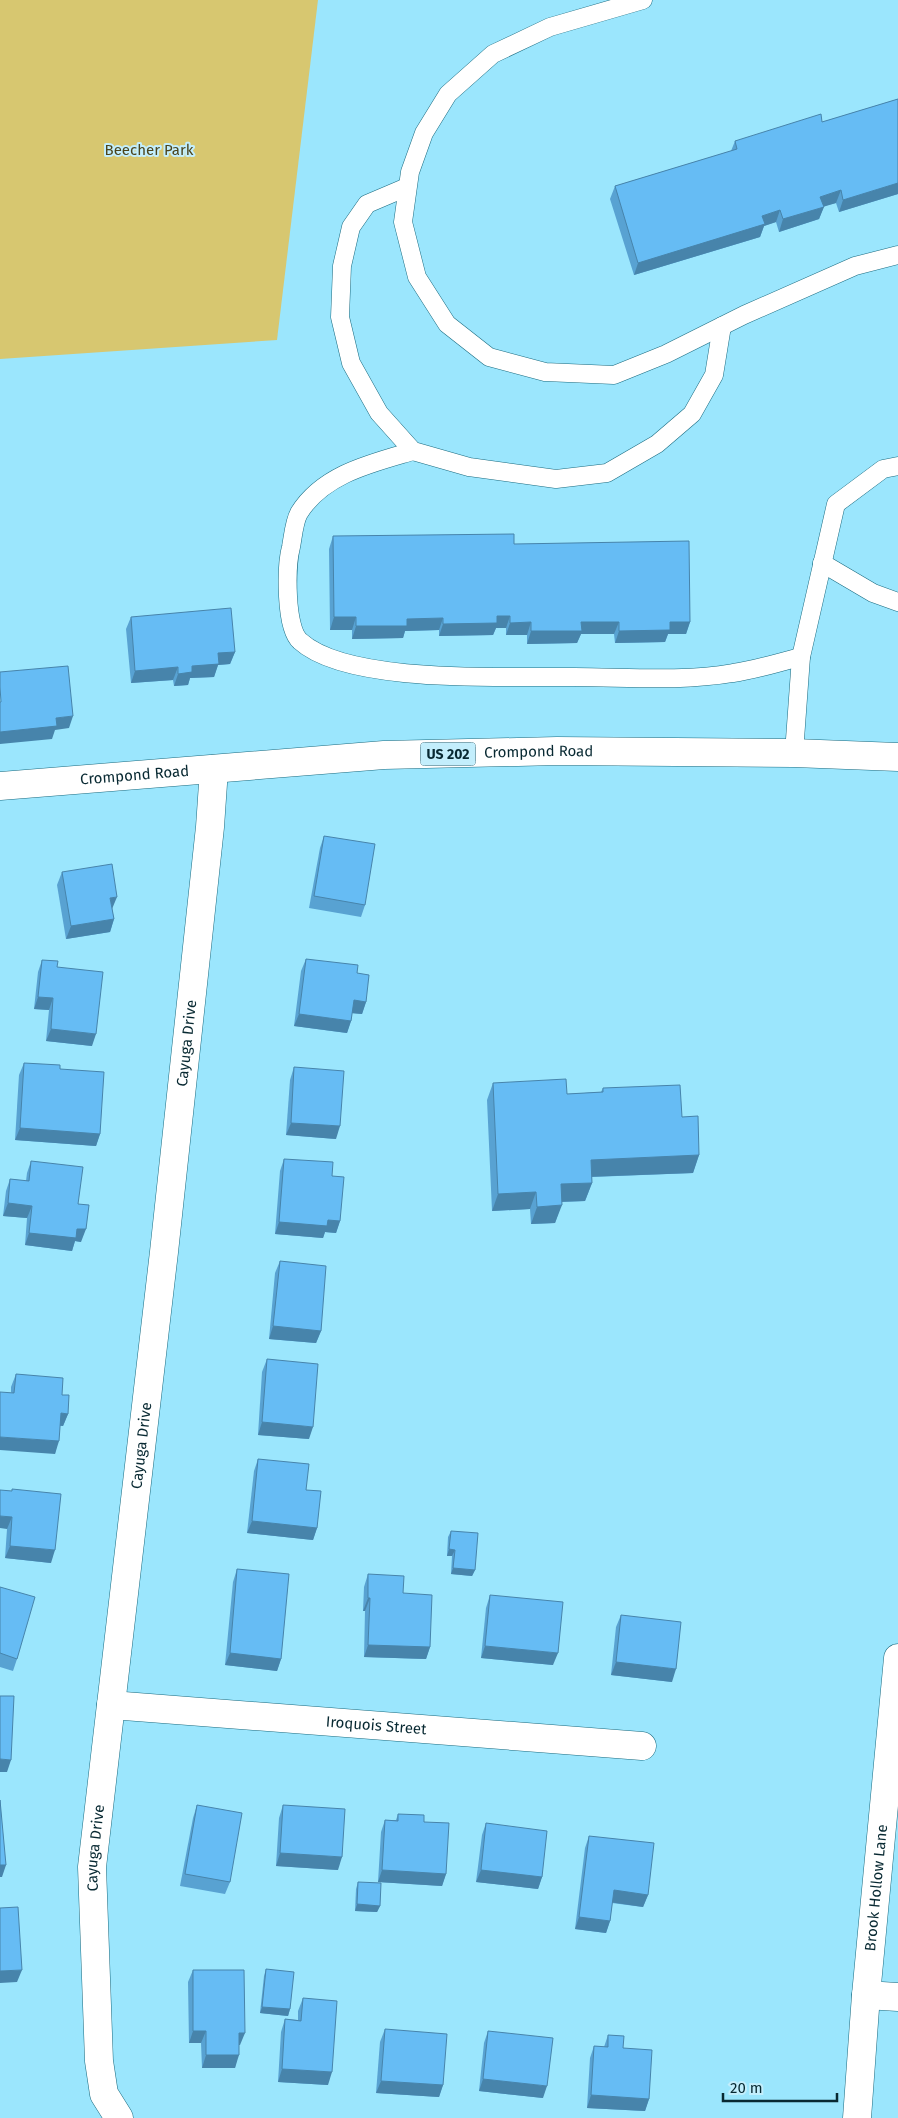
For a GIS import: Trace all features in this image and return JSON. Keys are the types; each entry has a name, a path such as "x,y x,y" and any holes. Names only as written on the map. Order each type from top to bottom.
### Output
{"street":[{"name":"Crompond Road","path":"0,786 384,755 557,751 794,753 898,757"},
{"name":"Cayuga Drive","path":"119,2118 104,2094 99,2061 92,1867 164,1252 209,837 214,769"},
{"name":"Brook Hollow Lane","path":"857,2118 866,1995 898,1658"},
{"name":"Iroquois Street","path":"111,1705 642,1746"},
{"path":"866,1995 898,1997"}],"lane":[{"path":"643,0 550,27 493,54 448,94 424,133 410,172 403,222 418,277 447,324 489,357 545,372 614,375 666,354 722,326 855,266 898,255"},
{"path":"407,187 367,204 351,227 342,266 340,317 351,363 379,413 413,451"},
{"path":"722,326 714,375 692,414 657,444 607,474 556,478 469,467 413,451 354,468 315,495 299,514 287,562 290,615 298,640 317,653 362,667 416,675 687,678 734,673 801,657"},
{"path":"794,753 801,657 836,504 883,469 898,466"},
{"path":"822,563 873,593 898,602"}],"green space":[{"name":"Beecher Park","path":"0,0 318,0 277,340 0,359"}],"building":[{"path":"898,99 898,183 843,200 841,190 820,197 824,207 783,219 780,210 762,216 765,224 638,263 615,186 737,149 735,141 821,114 822,122"},
{"path":"514,534 514,544 689,541 690,622 670,622 670,630 619,631 619,622 581,622 582,631 531,631 531,622 510,623 510,616 497,616 497,623 443,624 443,618 407,619 407,626 356,626 356,617 334,617 333,536"},
{"path":"231,608 235,652 218,653 219,664 192,666 192,672 178,674 178,667 135,671 131,617"},
{"path":"68,666 73,716 56,718 57,726 0,732 0,672"},
{"path":"324,836 375,844 365,905 314,896"},
{"path":"112,864 117,897 110,898 114,919 71,926 62,872"},
{"path":"306,959 358,965 357,973 369,975 366,1002 354,1000 351,1021 299,1014"},
{"path":"42,960 58,961 57,967 103,972 96,1034 51,1029 53,998 38,997"},
{"path":"24,1063 60,1065 60,1069 104,1072 100,1134 20,1128"},
{"path":"294,1067 344,1071 340,1126 291,1123"},
{"path":"566,1079 567,1094 603,1092 603,1088 680,1085 682,1117 698,1116 699,1155 591,1160 592,1183 561,1184 562,1205 537,1207 536,1192 498,1194 493,1083"},
{"path":"284,1159 333,1162 332,1176 344,1177 340,1221 328,1220 327,1226 279,1222"},
{"path":"31,1161 83,1167 78,1204 89,1205 86,1229 77,1229 76,1238 29,1233 32,1206 8,1203 10,1179 29,1181"},
{"path":"280,1261 326,1266 321,1331 273,1326"},
{"path":"267,1359 318,1364 313,1427 262,1422"},
{"path":"16,1374 63,1378 62,1395 69,1395 68,1414 61,1413 59,1441 0,1437 0,1392 14,1393"},
{"path":"258,1459 309,1464 306,1490 321,1491 317,1528 252,1521"},
{"path":"12,1489 61,1494 55,1550 10,1546 12,1517 0,1516 0,1490 12,1491"},
{"path":"451,1531 478,1533 475,1570 453,1568 455,1550 449,1549"},
{"path":"237,1569 289,1574 281,1659 230,1653"},
{"path":"368,1574 404,1576 403,1593 432,1595 430,1647 368,1645 370,1598 368,1598"},
{"path":"0,1587 35,1597 17,1659 0,1653"},
{"path":"490,1595 563,1602 558,1653 485,1646"},
{"path":"621,1615 681,1622 676,1669 616,1662"},
{"path":"0,1696 14,1696 11,1760 0,1759"},
{"path":"0,1800 6,1865 0,1865"},
{"path":"197,1805 242,1813 230,1882 185,1874"},
{"path":"283,1805 345,1809 342,1857 280,1853"},
{"path":"398,1814 424,1815 424,1822 449,1823 446,1874 382,1870 385,1820 398,1821"},
{"path":"486,1823 547,1831 542,1877 481,1870"},
{"path":"589,1836 654,1843 648,1895 614,1890 610,1921 579,1917"},
{"path":"358,1882 381,1883 380,1906 357,1904"},
{"path":"18,1907 22,1970 0,1971 0,1908"},
{"path":"266,1969 294,1972 290,2009 262,2007"},
{"path":"193,1970 244,1970 245,2033 239,2033 239,2055 206,2055 206,2031 193,2031"},
{"path":"303,1998 337,2001 332,2072 282,2069 285,2019 301,2021"},
{"path":"385,2029 447,2034 443,2085 381,2081"},
{"path":"488,2031 553,2038 547,2086 483,2079"},
{"path":"608,2035 624,2036 623,2048 652,2050 649,2099 591,2095 594,2046 608,2047"}]}
